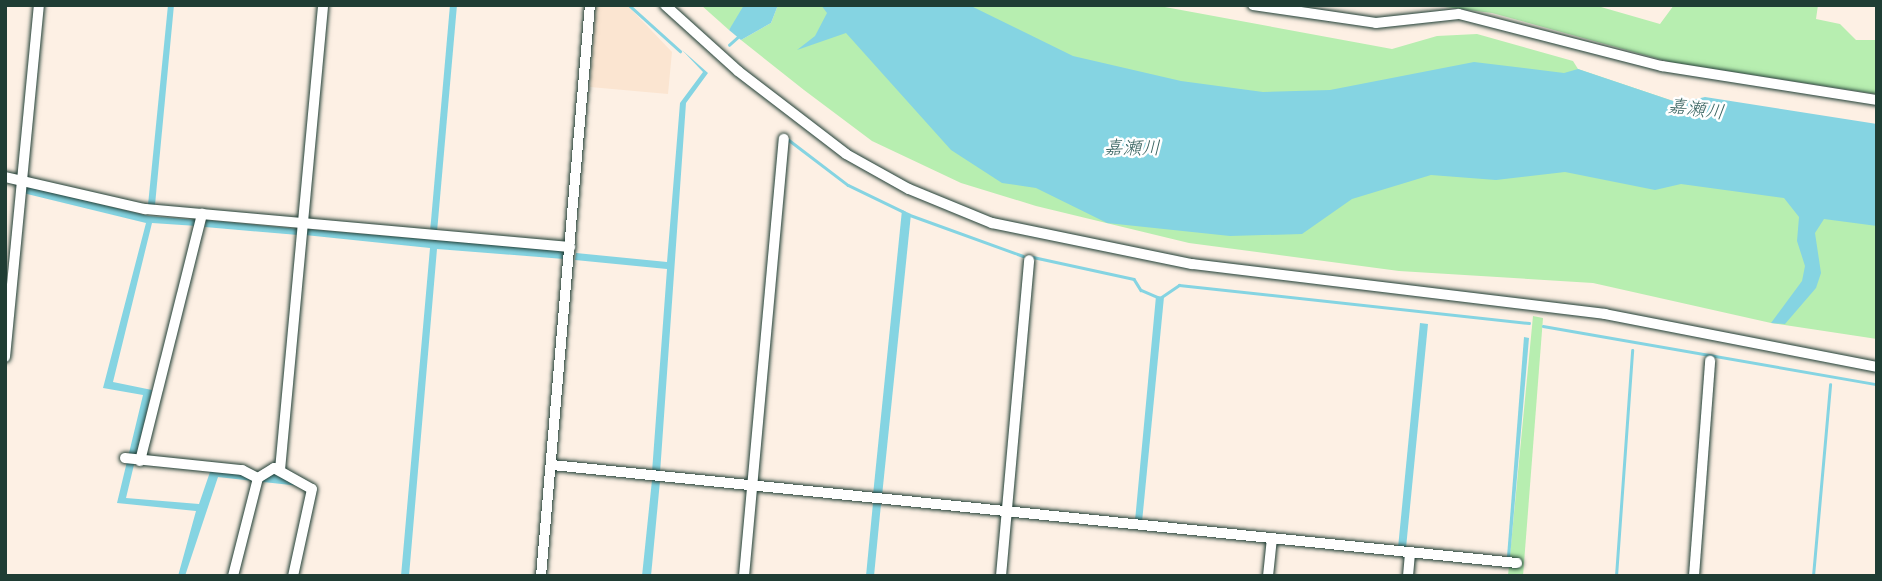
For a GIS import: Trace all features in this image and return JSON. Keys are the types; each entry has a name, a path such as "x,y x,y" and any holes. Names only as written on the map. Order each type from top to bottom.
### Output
{"street":[{"path":"5,358 39,5"},
{"path":"280,470 323,5"},
{"path":"541,576 590,5"},
{"path":"665,5 738,71 846,154 909,189 992,223 1192,264 1605,314 1877,367"},
{"path":"1253,5 1376,23 1427,10 1496,21 1662,66 1877,100"},
{"path":"744,576 784,139"},
{"path":"5,177 145,209 570,247"},
{"path":"140,461 202,214"},
{"path":"1001,576 1029,260"},
{"path":"1695,576 1710,361"},
{"path":"125,458 242,470 258,478"},
{"path":"552,465 1517,563"},
{"path":"233,576 258,478 270,469 280,470 308,482 313,497 293,576"},
{"path":"1268,576 1272,539"},
{"path":"1408,576 1410,552"}],"shaded area":[{"path":"596,5 628,6 672,52 668,94 590,87"}],"green space":[{"path":"701,5 750,5 729,30"},
{"path":"778,5 834,5 849,23 1436,148 1877,199 1877,339 1771,323 1593,283 1399,271 1189,243 1036,206 961,183 872,141 804,90 741,40 771,23"},
{"path":"925,5 1154,5 1392,49 1437,36 1477,34 1573,61 1578,69 1679,103 1230,147"},
{"path":"1429,5 1594,5 1660,24 1674,5 1818,5 1816,19 1840,24 1856,40 1877,40 1877,94 1670,62 1492,13"},
{"path":"1533,316 1543,318 1523,576 1508,576"}],"water":[{"path":"168,5 174,5 155,205 148,205"},
{"path":"450,5 457,5 437,232 430,232"},
{"path":"744,5 778,5 771,23 741,40 729,30"},
{"name":"嘉瀬川","path":"821,5 969,5 1073,56 1181,81 1263,92 1330,90 1474,62 1564,73 1578,69 1679,103 1705,97 1877,124 1877,226 1824,219 1815,233 1821,273 1816,288 1785,324 1771,323 1802,281 1805,266 1797,241 1799,217 1784,198 1681,184 1655,190 1565,172 1496,180 1431,175 1352,199 1302,234 1230,236 1107,223 1036,188 1002,183 951,150 846,33 797,50 815,36 827,13"},
{"path":"682,50 708,73 686,103 660,473 652,472 667,269 575,260 576,253 667,262 680,103 703,72"},
{"path":"25,186 149,216 198,220 197,226 152,223 113,382 152,390 126,498 199,504 210,472 273,472 300,486 218,477 185,576 178,576 196,511 117,503 143,395 103,388 146,223 23,193"},
{"path":"902,210 911,214 882,496 873,495"},
{"path":"206,220 299,229 298,235 205,227"},
{"path":"306,229 565,251 564,259 437,249 409,576 401,576 430,248 305,235"},
{"path":"1156,296 1164,297 1142,522 1135,521"},
{"path":"1420,323 1428,324 1406,548 1398,548"},
{"path":"1524,337 1529,338 1510,558 1507,557"},
{"path":"652,480 660,481 651,576 642,576"},
{"path":"873,503 881,504 874,576 866,576"}],"waterway":[{"path":"629,5 680,51"},
{"path":"729,45 739,36"},
{"path":"789,140 848,185 904,212"},
{"path":"910,215 1023,256"},
{"path":"1033,257 1134,279 1141,290 1160,298 1179,285 1529,323"},
{"path":"1543,326 1877,384"},
{"path":"1616,576 1632,351"},
{"path":"1813,576 1830,385"}]}
